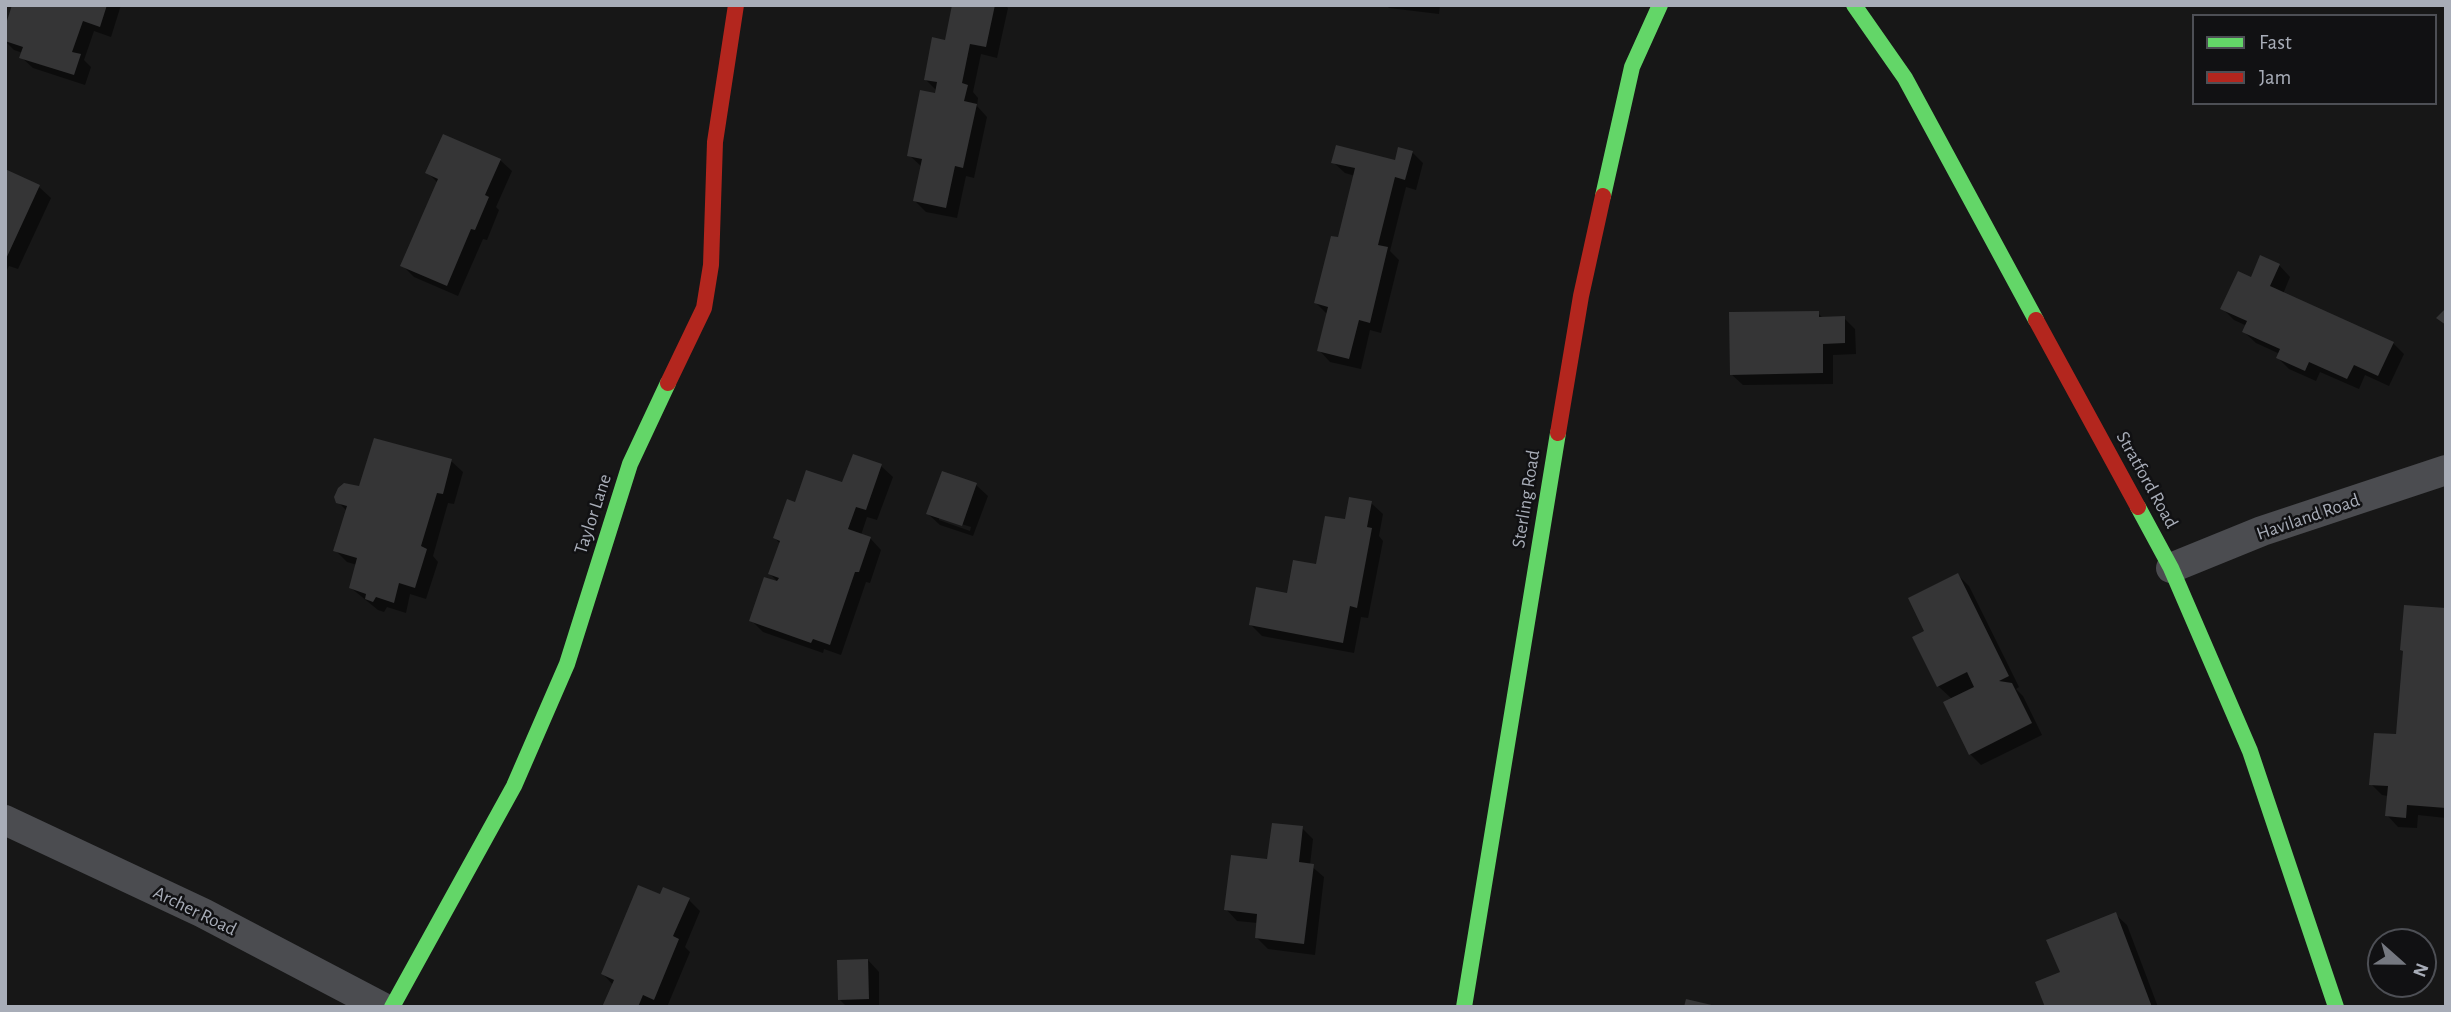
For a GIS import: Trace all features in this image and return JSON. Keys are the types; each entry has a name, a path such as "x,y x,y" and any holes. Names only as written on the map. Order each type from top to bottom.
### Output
{"street":[{"name":"Taylor Lane","path":"392,1007 514,786 567,664 631,464 704,308 711,265 715,142 736,5"},
{"name":"Sterling Road","path":"1464,1007 1581,296 1632,66 1660,5"},
{"name":"Stratford Road","path":"1854,5 1905,78 2171,568 2250,751 2336,1007"},
{"name":"Haviland Road","path":"2171,568 2262,531 2446,470"},
{"name":"Archer Road","path":"5,820 203,914 382,1007"}],"building":[{"path":"12,5 107,5 100,27 83,21 72,52 81,54 74,75 19,58 23,47 5,41 5,27"},
{"path":"952,5 995,5 986,47 970,44 962,83 968,85 964,101 977,104 963,168 955,166 946,208 913,201 922,159 907,156 920,90 935,93 937,82 924,80 932,37 945,40"},
{"path":"443,134 501,159 485,195 489,197 475,230 471,229 447,286 400,266 438,179 425,173"},
{"path":"1336,145 1395,160 1398,147 1413,151 1405,180 1395,177 1378,245 1388,247 1370,323 1359,320 1349,359 1317,351 1328,307 1314,303 1331,236 1338,237 1355,168 1331,163"},
{"path":"5,169 40,185 5,261"},
{"path":"2260,255 2280,264 2270,286 2394,342 2378,376 2354,365 2347,379 2309,362 2305,371 2276,358 2280,349 2242,332 2247,321 2220,309 2238,271 2251,277"},
{"path":"2446,308 2446,325 2436,318"},
{"path":"1819,311 1819,317 1845,316 1845,343 1823,344 1823,373 1730,375 1729,312"},
{"path":"374,438 452,459 443,494 437,493 421,546 427,549 415,588 399,583 394,603 376,597 373,602 365,599 366,594 349,588 357,558 333,551 347,506 336,503 334,497 344,483 359,486"},
{"path":"853,454 882,464 866,510 856,507 848,529 871,537 859,572 855,572 830,645 813,639 811,643 749,621 764,577 777,581 779,578 768,574 780,541 773,538 787,499 795,502 806,470 842,482"},
{"path":"942,471 977,483 962,526 926,514"},
{"path":"1349,497 1372,501 1367,527 1372,528 1357,608 1350,606 1343,643 1249,625 1256,587 1287,593 1293,560 1316,564 1325,516 1345,519"},
{"path":"1958,573 2009,676 1999,681 2012,683 2032,723 1969,755 1943,702 1974,687 1967,672 1937,687 1912,637 1924,631 1908,598"},
{"path":"2404,605 2446,608 2446,808 2407,805 2406,818 2385,816 2388,786 2369,785 2374,733 2396,734"},
{"path":"1272,823 1303,826 1299,862 1314,864 1304,944 1255,938 1257,914 1224,910 1231,855 1267,859"},
{"path":"638,885 660,894 663,887 690,898 673,936 679,939 654,1000 643,995 638,1007 602,1007 614,980 601,974"},
{"path":"2116,912 2152,1007 2045,1007 2035,982 2060,972 2046,940"},
{"path":"868,959 869,999 838,1000 837,960"},
{"path":"1686,999 1716,1006 1716,1007 1684,1007"}],"traffic: fast":[{"path":"1603,196 1632,67 1660,5"},
{"path":"1854,5 1905,78 2036,320"},
{"path":"392,1007 514,786 567,664 630,464 668,383"},
{"path":"1464,1007 1558,433"},
{"path":"2138,507 2171,568 2250,751 2336,1007"}],"traffic: jam":[{"path":"668,383 704,308 711,265 715,142 736,5"},
{"path":"1558,433 1581,296 1603,196"},
{"path":"2036,320 2138,507"}]}
